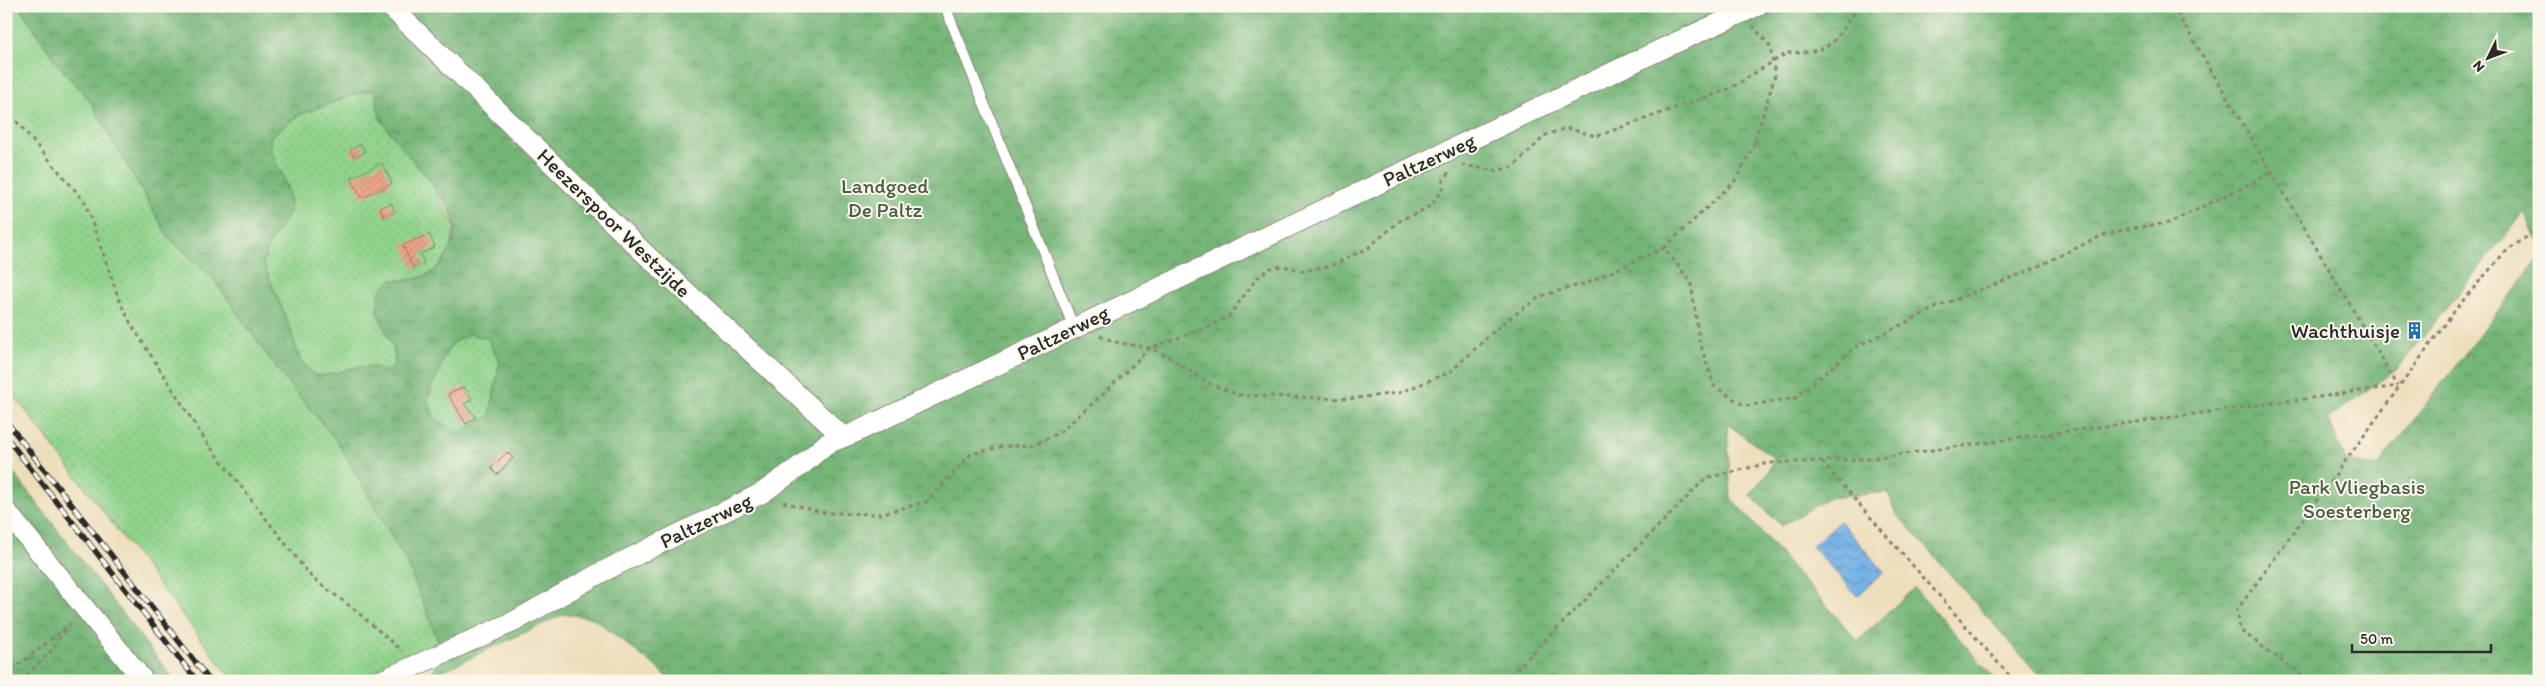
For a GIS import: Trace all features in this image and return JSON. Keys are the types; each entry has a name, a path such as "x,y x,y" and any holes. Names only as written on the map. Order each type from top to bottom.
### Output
{"street":[{"name":"Heezerspoor Westzijde","path":"390,6 642,251 842,436"},
{"name":"Paltzerweg","path":"381,681 515,621 600,573 762,493 803,464 826,444 842,436 854,433 1749,9"},
{"path":"6,511 144,681"}],"lane":[{"path":"945,6 1075,327"}],"path":[{"path":"1456,165 1497,171 1513,167 1546,135 1566,128 1597,136 1729,88 1787,53 1809,52 1825,48 1836,39 1859,6"},
{"path":"2173,6 2398,386"},
{"path":"1075,327 1115,342 1150,348 1169,357 1208,383 1239,395 1346,399 1398,394 1450,372 1504,322 1541,296 1589,282 1664,248 1735,181 1753,148 1775,75 1770,46 1749,9"},
{"path":"6,109 85,202 120,302 131,324 205,440 312,578 354,609 400,648 410,668"},
{"path":"762,493 773,499 826,513 880,514 926,502 971,454 1004,446 1032,445 1059,433 1101,396 1150,348 1207,328 1229,316 1257,278 1270,268 1283,266 1302,270 1330,266 1368,248 1402,218 1424,210 1435,201 1444,187 1443,180 1453,169"},
{"path":"1664,248 1691,282 1699,339 1714,386 1745,406 1795,398 1856,347 1939,306 2026,272 2101,236 2132,228 2169,224 2272,172"},
{"path":"2309,681 2240,630 2237,610 2302,524 2398,386 2459,304 2504,252 2538,231 2539,224"},
{"path":"1505,681 1706,478 1768,463 1867,460 2398,386"},
{"path":"1821,461 2014,681"},
{"path":"6,675 67,627 52,651 21,681"}],"green space":[{"path":"6,6 19,6 56,62 90,101 168,236 212,277 277,369 339,444 409,566 441,648 394,665 392,663 356,681 233,681 6,385"},
{"path":"19,6 2539,6 2539,244 2524,212 2398,368 2328,419 2346,461 2378,466 2539,258 2539,681 2044,681 1895,512 1888,492 1829,498 1781,526 1750,495 1770,470 1774,458 1727,424 1731,498 1858,641 1914,588 1997,681 670,681 659,669 593,618 564,614 432,676 441,648 409,567 339,444 277,369 212,277 168,236 90,101 56,62","holes":["374,89 381,119 443,200 451,213 455,226 455,235 447,254 432,272 420,278 391,280 380,290 377,311 394,350 395,364 387,372 377,368 360,367 316,376 300,360 289,325 263,263 271,241 290,207 289,193 272,154 270,137 297,116 352,95","470,334 487,338 500,361 490,416 458,433 435,419 427,400 445,355 454,342"]},
{"path":"375,89 381,120 430,180 455,227 450,251 435,271 413,281 391,280 377,311 394,350 395,364 387,372 377,368 359,367 315,376 300,360 289,325 263,263 271,241 283,221 284,177 269,151 270,137 297,116 352,95"},
{"path":"470,334 487,338 500,361 490,416 458,433 435,419 427,400 445,355 454,342"},
{"path":"6,463 175,681 6,681"}],"water":[{"path":"1840,521 1884,572 1857,596 1812,546"}],"building":[{"path":"361,144 365,152 355,157 350,150"},
{"path":"382,163 392,183 362,198 351,178"},
{"path":"391,203 395,212 384,217 380,208"},
{"path":"429,234 435,247 420,254 424,263 413,268 403,245"},
{"path":"464,387 472,399 464,404 476,417 466,424 448,394"},
{"path":"507,452 513,458 497,475 491,468"}],"railway":[{"path":"6,421 210,681"},
{"path":"6,437 197,681"}],"place":[{"name":"Wachthuisje","path":"2414,331"}],"park label":[{"name":"Landgoed De Paltz","path":"885,198"},
{"name":"Park Vliegbasis Soesterberg","path":"2357,499"}]}
